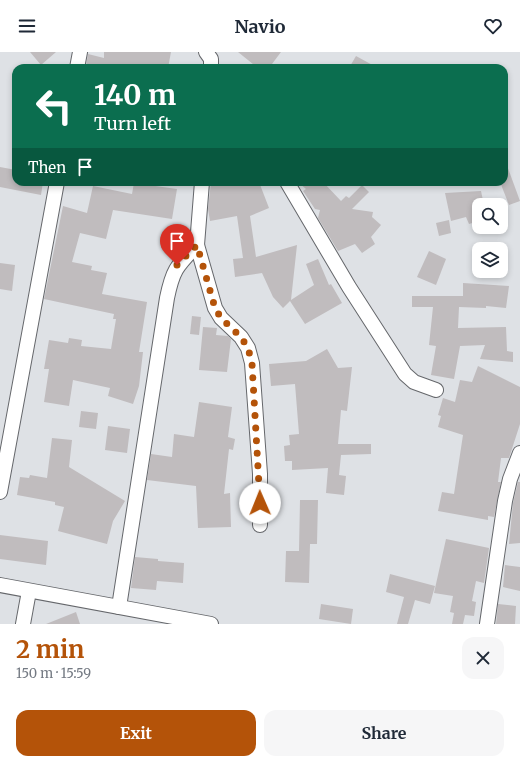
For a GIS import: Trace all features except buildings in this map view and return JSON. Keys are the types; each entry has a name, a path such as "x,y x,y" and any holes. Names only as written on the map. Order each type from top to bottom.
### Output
{"street":[{"path":"78,64 80,52"},
{"path":"0,492 56,186"},
{"path":"202,186 197,245 215,308 221,318 241,337 248,348 252,363 260,474 260,525"},
{"path":"289,186 349,287 401,368 414,382 436,390"},
{"path":"119,607 171,280 177,265 197,245"},
{"path":"488,624 505,501 510,479 520,454"},
{"path":"0,585 211,624"},
{"path":"23,624 29,591"}],"route":[{"path":"177,265 197,245 215,308 221,318 241,337 248,348 252,363 260,474 260,503"}]}
